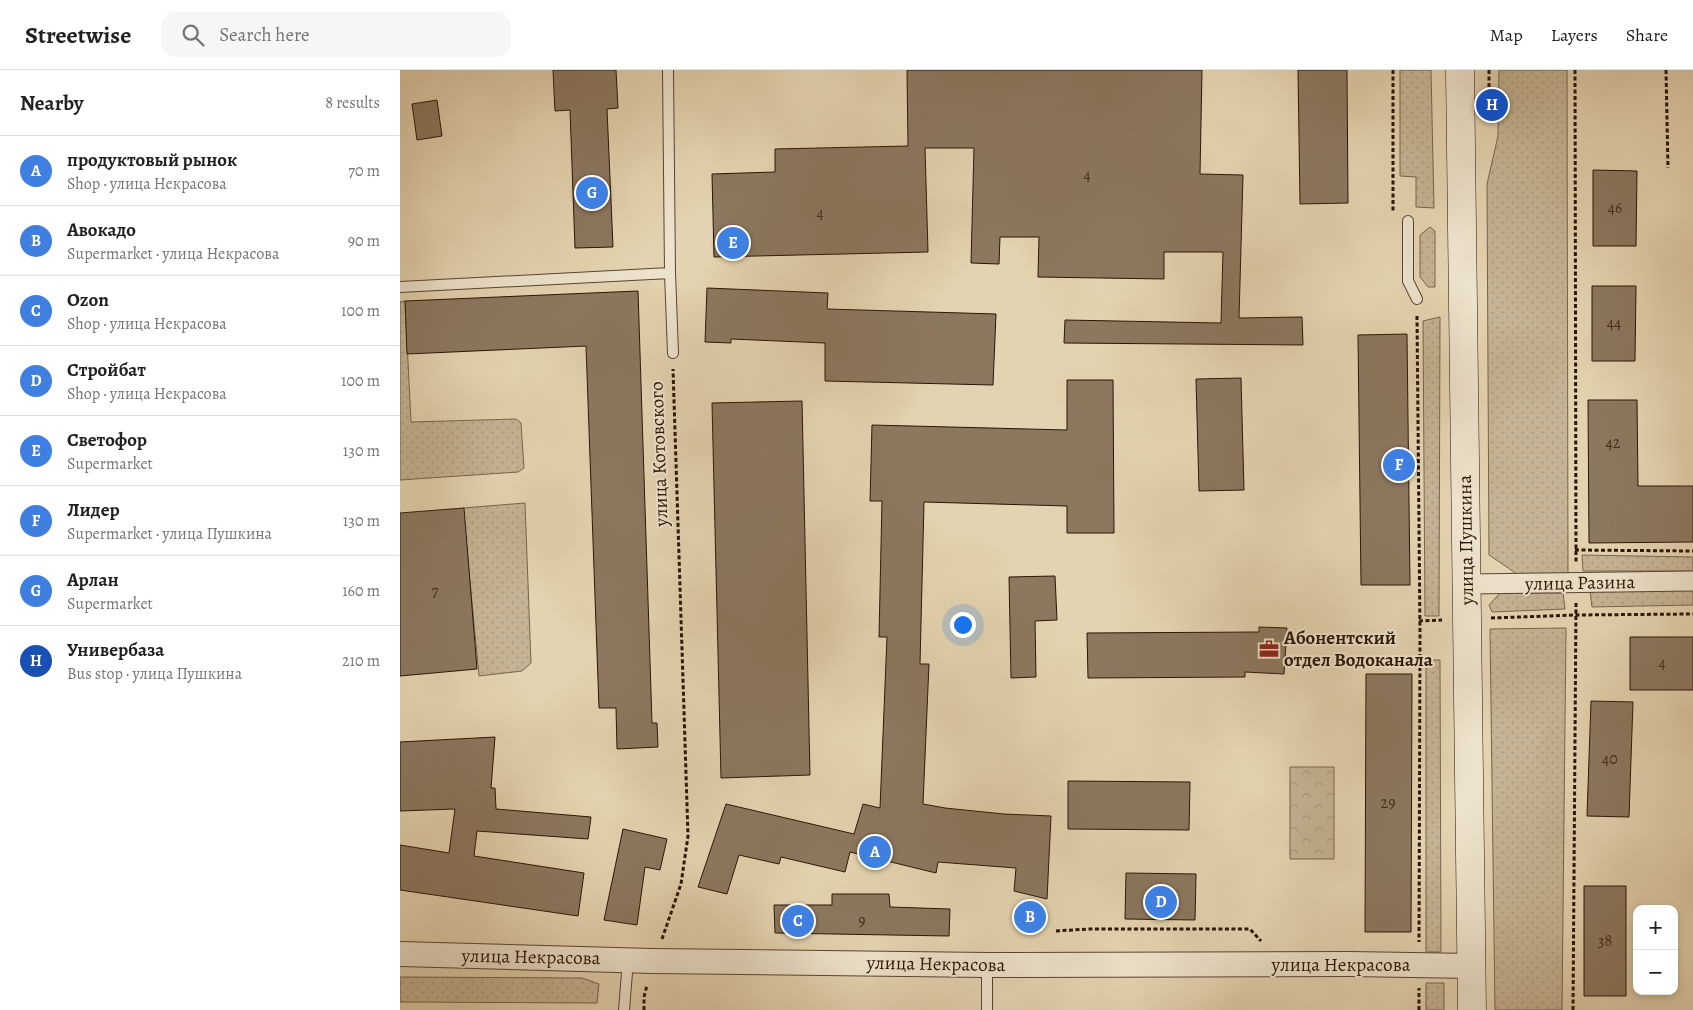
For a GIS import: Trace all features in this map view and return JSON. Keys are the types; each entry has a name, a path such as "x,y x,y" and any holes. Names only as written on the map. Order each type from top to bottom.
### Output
{"main road":[{"name":"улица Пушкина","path":"1460,70 1472,1010"}],"street":[{"name":"улица Разина","path":"1467,584 1693,581"},
{"name":"улица Некрасова","path":"400,954 987,965 1472,966"}],"lane":[{"path":"668,70 670,274 673,353"},
{"path":"1408,221 1408,281 1417,299"},
{"path":"400,287 670,274"},
{"path":"624,1010 628,959"},
{"path":"987,965 987,1010"}],"path":[{"path":"1393,70 1393,221"},
{"path":"1489,70 1489,93"},
{"path":"1573,1010 1577,583 1575,550 1575,70"},
{"path":"1666,70 1668,168"},
{"path":"1417,299 1419,1010"},
{"name":"улица Котовского","path":"659,948 681,884 688,836 673,353"},
{"path":"1575,550 1693,551"},
{"path":"1419,621 1576,615 1693,614"},
{"path":"1056,931 1089,929 1250,929 1266,947"}],"green space":[{"path":"1400,70 1431,70 1434,208 1416,207 1416,177 1400,176"},
{"path":"1499,70 1567,70 1568,574 1517,574 1489,555 1487,184 1498,136"},
{"path":"1430,227 1435,231 1435,287 1428,287 1420,277 1420,235"},
{"path":"405,301 411,422 516,419 521,423 524,468 518,472 400,480 400,302"},
{"path":"1440,317 1439,616 1425,616 1423,321"},
{"path":"525,503 531,663 522,671 479,676 463,508"},
{"path":"1582,555 1693,557 1693,571 1583,571"},
{"path":"1693,590 1693,605 1592,607 1590,591"},
{"path":"1500,593 1563,593 1565,609 1492,612 1489,605"},
{"path":"1566,628 1562,1010 1495,1010 1490,629"},
{"path":"1426,660 1440,660 1441,952 1426,952"},
{"path":"1290,767 1334,767 1334,859 1290,859"},
{"path":"400,977 582,978 599,984 597,1003 400,1002"},
{"path":"1426,983 1444,983 1444,1010 1426,1010"}],"building":[{"path":"553,70 616,70 618,108 607,109 613,247 575,248 570,110 555,111"},
{"path":"907,70 1202,70 1200,174 1243,175 1239,318 1302,317 1303,345 1064,343 1065,320 1221,323 1223,252 1164,252 1164,279 1038,277 1039,237 1000,237 999,264 971,263 974,148 925,148 928,252 714,257 712,174 775,172 775,149 908,146"},
{"path":"1298,70 1347,70 1348,203 1300,204"},
{"path":"437,100 442,136 417,140 412,104"},
{"path":"1593,170 1637,171 1636,246 1593,246"},
{"path":"1592,286 1636,286 1635,361 1592,361"},
{"path":"707,288 828,293 827,309 996,314 993,385 825,381 825,343 731,339 731,343 705,342"},
{"path":"638,291 652,723 657,723 658,747 617,749 616,708 599,708 586,346 407,354 405,301"},
{"path":"1407,334 1410,585 1361,585 1358,335"},
{"path":"1241,378 1244,490 1199,491 1196,379"},
{"path":"1067,380 1113,380 1114,533 1067,533 1067,506 924,502 920,664 929,664 923,804 1004,814 1051,816 1047,899 1014,891 1016,868 938,862 936,873 850,852 845,872 781,857 779,864 739,855 727,894 698,887 726,804 854,834 863,804 880,808 887,637 879,637 882,501 870,501 872,425 1067,430"},
{"path":"1588,400 1637,400 1638,486 1693,486 1693,542 1589,543"},
{"path":"802,401 810,775 721,778 712,403"},
{"path":"464,508 477,669 400,676 400,513"},
{"path":"1055,576 1057,620 1035,621 1036,677 1011,678 1009,577"},
{"path":"1259,627 1287,628 1284,674 1245,672 1245,677 1088,678 1087,633 1259,632"},
{"path":"1630,637 1693,637 1693,690 1630,690"},
{"path":"1366,674 1412,674 1411,932 1365,932"},
{"path":"1591,701 1633,702 1629,817 1587,816"},
{"path":"495,737 491,788 495,788 496,809 591,817 588,839 477,831 474,856 584,873 578,916 400,890 400,845 449,853 455,809 400,811 400,742"},
{"path":"1068,781 1190,782 1189,830 1068,829"},
{"path":"623,829 667,839 660,870 645,867 637,925 604,920"},
{"path":"1126,873 1196,874 1195,920 1125,919"},
{"path":"1584,886 1626,886 1626,996 1584,996"},
{"path":"832,894 889,894 890,907 950,909 949,936 775,933 774,905 832,905"}],"place":[{"name":"Универбаза","path":"1492,105"},
{"name":"Арлан","path":"592,193"},
{"name":"Светофор","path":"733,243"},
{"name":"Лидер","path":"1399,465"},
{"name":"Абонентский отдел Водоканала","path":"1269,649"},
{"name":"продуктовый рынок","path":"875,852"},
{"name":"Стройбат","path":"1161,902"},
{"name":"Авокадо","path":"1030,917"},
{"name":"Ozon","path":"798,921"}]}
